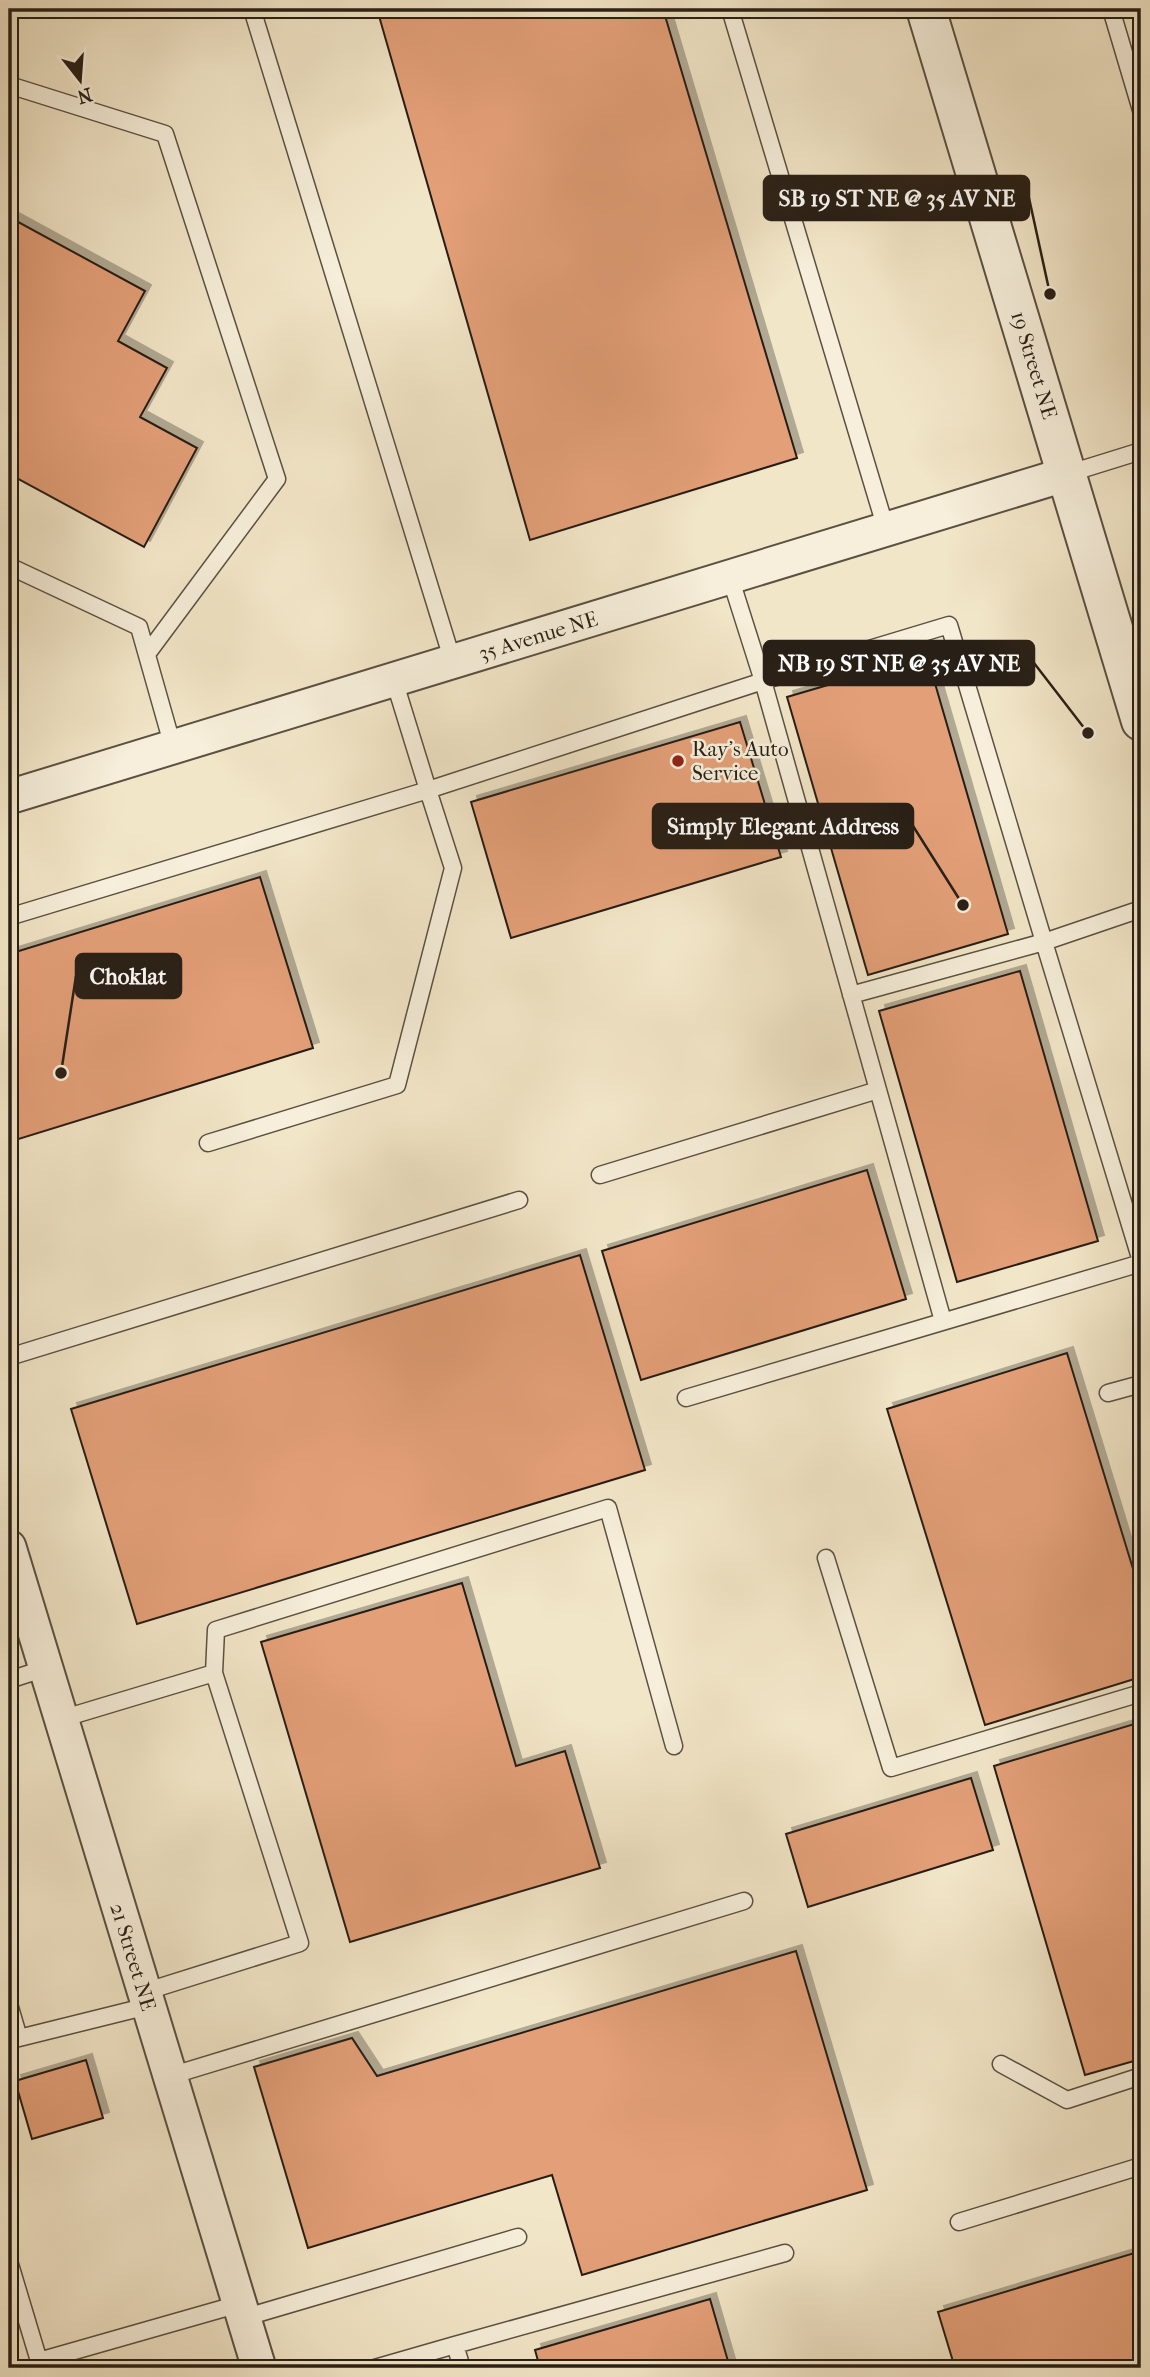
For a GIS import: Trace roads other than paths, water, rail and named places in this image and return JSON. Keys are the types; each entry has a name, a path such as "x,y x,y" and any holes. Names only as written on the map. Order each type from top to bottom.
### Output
{"street":[{"name":"19 Street NE","path":"926,9 1141,721"},
{"name":"35 Avenue NE","path":"9,797 1067,474"},
{"name":"21 Street NE","path":"9,1546 258,2368"}],"lane":[{"path":"252,9 453,662"},
{"path":"730,9 886,529"},
{"path":"1111,9 1141,110"},
{"path":"9,85 164,134 277,479 147,654"},
{"path":"1067,474 1141,451"},
{"path":"9,566 139,627 173,747"},
{"path":"730,577 763,681 943,1321"},
{"path":"9,903 12,916 428,790 763,681 949,625 1141,1262 686,1398"},
{"path":"208,1143 397,1085 453,868 394,680"},
{"path":"851,995 1044,942 1141,909"},
{"path":"600,1175 878,1090"},
{"path":"9,1357 519,1200"},
{"path":"1108,1393 1141,1384"},
{"path":"9,2004 19,2038 146,1999 300,1943 214,1673 216,1630 608,1508 674,1746"},
{"path":"825,1558 891,1768 1141,1693"},
{"path":"9,1680 46,1668"},
{"path":"61,1719 214,1673"},
{"path":"170,2076 744,1901"},
{"path":"1002,2064 1067,2100 1141,2076"},
{"path":"959,2222 1141,2166"},
{"path":"9,2261 40,2364 518,2238"},
{"path":"375,2368 785,2253"},
{"path":"455,2344 462,2368"}],"place":[{"name":"SB 19 ST NE @ 35 AV NE","path":"1050,294"},
{"name":"NB 19 ST NE @ 35 AV NE","path":"1088,733"},
{"name":"Ray's Auto Service","path":"678,761"},
{"name":"Simply Elegant Address","path":"963,905"},
{"name":"Choklat","path":"61,1073"}]}
